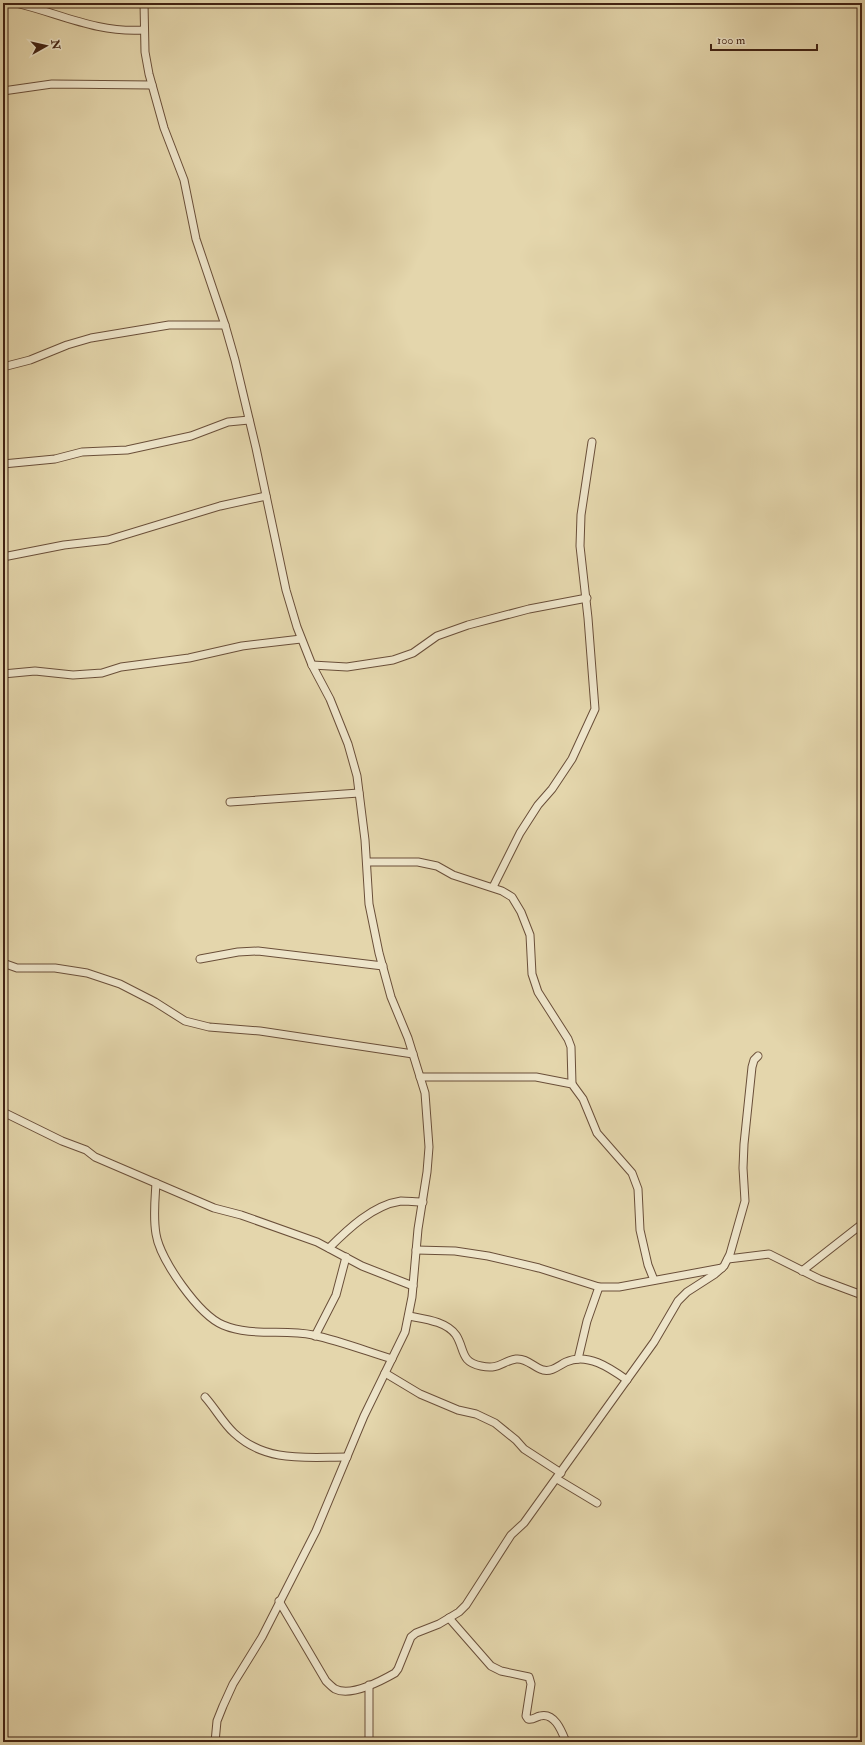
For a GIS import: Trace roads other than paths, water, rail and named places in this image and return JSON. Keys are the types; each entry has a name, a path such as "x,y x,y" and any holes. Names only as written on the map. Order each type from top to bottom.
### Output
{"street":[{"path":"16,3 39,6 102,29 124,31 144,30"},
{"path":"144,3 145,52 152,85 164,128 184,180 196,239 225,325 249,420 286,590 312,665 330,699 348,744 357,776 367,862 369,904 391,997 413,1054 426,1099 429,1147 428,1172 418,1229 413,1286 405,1332 364,1416 316,1531 262,1637 233,1684 217,1721 215,1742"},
{"path":"3,91 52,84 152,85"},
{"path":"3,367 30,360 66,345 91,338 169,325 225,325"},
{"path":"3,464 55,459 82,452 109,452 134,449 191,436 228,422 249,420"},
{"path":"493,888 520,833 538,805 572,759 595,709 586,598 580,546 581,515 592,442"},
{"path":"3,557 64,545 108,540 220,506 266,496"},
{"path":"312,665 347,667 393,660 413,653 437,636 468,625 522,610 586,598"},
{"path":"3,674 35,671 73,676 102,673 121,667 189,658 242,646 302,639"},
{"path":"230,802 359,793"},
{"path":"367,862 418,862 437,866 453,876 493,888 512,897 521,912 530,935 532,974 538,992 568,1039 571,1047 572,1084 583,1099 597,1133 606,1145 622,1160 634,1178 638,1188 640,1230 648,1265 654,1280"},
{"path":"200,959 238,952 258,951 383,966"},
{"path":"3,963 17,968 55,968 87,974 120,984 155,1002 185,1021 209,1027 260,1031 413,1054"},
{"path":"280,1601 326,1681 336,1690 346,1691 358,1690 392,1675 398,1669 412,1637 416,1633 439,1624 466,1605 511,1535 524,1523 559,1476 654,1342 678,1301 687,1292 722,1268 728,1259 745,1201 743,1168 746,1116 752,1067 754,1060 758,1056"},
{"path":"420,1077 536,1076 572,1084"},
{"path":"3,1112 62,1141 86,1150 95,1156 214,1208 241,1215 317,1242 362,1266 413,1286"},
{"path":"156,1183 154,1215 156,1236 163,1254 177,1279 214,1320 223,1325 244,1330 315,1336 392,1359"},
{"path":"329,1248 351,1227 378,1209 401,1201 423,1202"},
{"path":"802,1271 862,1224"},
{"path":"416,1250 448,1250 488,1256 539,1268 599,1287 619,1287 722,1268"},
{"path":"728,1259 769,1254 802,1271 839,1287 862,1294"},
{"path":"315,1336 336,1295 346,1257"},
{"path":"578,1359 587,1321 599,1287"},
{"path":"409,1316 442,1324 455,1335 462,1354 469,1361 479,1366 497,1367 517,1359 527,1360 544,1370 552,1370 565,1362 578,1359 597,1362 627,1380"},
{"path":"385,1373 420,1394 458,1410 476,1414 495,1423 516,1440 524,1449 597,1503"},
{"path":"205,1397 233,1433 255,1448 276,1456 348,1457"},
{"path":"449,1618 491,1666 505,1672 529,1677 531,1684 526,1716 528,1719 533,1720 541,1715 549,1716 559,1726 566,1742"},
{"path":"369,1685 369,1742"}]}
